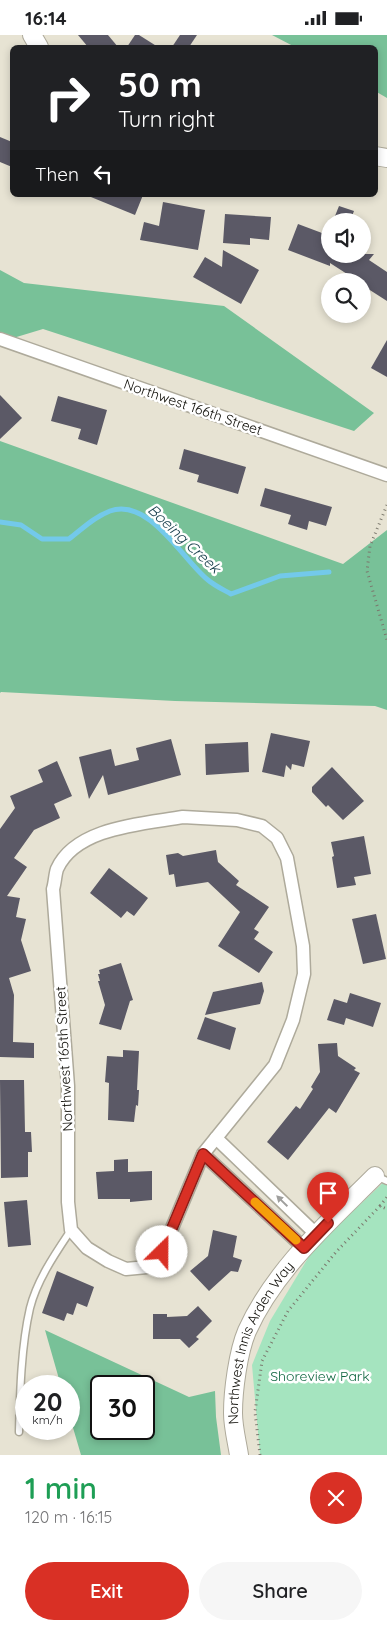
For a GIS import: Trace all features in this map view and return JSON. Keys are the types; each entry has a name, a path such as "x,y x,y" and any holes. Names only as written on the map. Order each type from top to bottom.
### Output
{"street":[{"name":"Northwest 166th Street","path":"0,339 387,475"},
{"name":"Northwest 165th Street","path":"71,1230 68,1202 68,1086 53,889 57,870 72,850 90,839 112,830 183,817 237,820 262,826 277,838 287,858 303,946 304,975 293,1020 275,1065 216,1138"},
{"path":"71,1230 87,1248 108,1261 126,1269 147,1267 162,1252 203,1154 216,1138 317,1235"},
{"path":"203,1154 304,1248"},
{"name":"Northwest Innis Arden Way","path":"239,1455 233,1415 238,1367 247,1332 269,1292 304,1248 381,1179"}],"lane":[{"path":"21,1375 31,1307 48,1265 71,1230"}],"path":[{"path":"387,505 370,546 367,571 387,640"},
{"path":"260,1455 255,1412 262,1361 288,1311 336,1252 387,1197"},
{"path":"380,1206 387,1209"}],"green space":[{"path":"272,35 387,35 387,98 378,93 378,45 291,45"},
{"path":"0,270 24,283 224,306 374,413 354,431 43,329 0,342"},
{"path":"0,441 343,564 387,530 387,710 375,706 175,701 0,693"},
{"name":"Shoreview Park","path":"387,1179 387,1455 260,1455 252,1365 270,1321 314,1248"},
{"path":"45,1330 142,1375 90,1375 90,1440 155,1440 155,1381 189,1397 215,1391 221,1455 81,1455 77,1440 80,1440 80,1375 58,1375"}],"building":[{"path":"78,35 108,35 116,45 86,45"},
{"path":"135,35 139,35 155,45 128,45"},
{"path":"180,35 197,35 190,45 173,45"},
{"path":"0,137 10,141 10,166 0,162"},
{"path":"91,197 142,197 135,215"},
{"path":"163,202 205,210 198,250 140,240 144,222 159,226"},
{"path":"339,206 354,211 353,213 336,213"},
{"path":"225,214 271,217 269,240 250,238 250,245 223,243"},
{"path":"298,224 321,233 321,263 288,250"},
{"path":"223,250 259,270 241,304 193,277 205,257 222,267"},
{"path":"371,261 387,272 387,301 371,291 371,273 346,273 330,263 371,263"},
{"path":"387,340 387,377 371,368"},
{"path":"0,395 22,418 0,439"},
{"path":"58,396 107,410 97,445 78,439 81,429 51,421"},
{"path":"184,449 246,467 238,494 197,482 199,475 179,469"},
{"path":"265,488 332,507 326,526 309,521 307,530 288,524 291,515 260,506"},
{"path":"271,733 310,741 304,767 292,764 291,770 286,765 284,777 262,772"},
{"path":"171,739 181,775 108,795 103,775 89,799 79,757 111,749 115,766 139,760 136,748"},
{"path":"248,742 249,772 206,775 205,744"},
{"path":"57,761 72,796 54,804 60,818 34,830 14,858 27,867 7,896 20,898 16,917 26,919 21,940 31,971 9,978 14,995 13,1042 34,1043 34,1058 0,1057 0,829 15,808 10,796 43,782 38,770"},
{"path":"332,767 364,801 343,820 328,805 326,807 312,792 312,787"},
{"path":"364,836 371,874 354,877 356,885 337,888 331,842"},
{"path":"216,850 218,862 239,881 236,885 269,907 254,929 259,932 254,939 273,952 259,973 218,946 240,912 208,882 176,887 174,874 169,875 166,855 178,853 183,856"},
{"path":"109,868 148,898 134,916 127,911 121,918 90,893"},
{"path":"376,914 386,959 363,964 352,919"},
{"path":"121,963 133,1000 130,1001 121,1030 99,1024 105,1005 98,981 100,981 98,974 100,974 99,970"},
{"path":"262,982 264,991 260,1004 205,1015 213,992"},
{"path":"350,993 381,1003 373,1027 346,1018 344,1025 327,1020 334,999 347,1003"},
{"path":"205,1017 236,1028 230,1050 197,1039"},
{"path":"337,1043 338,1056 356,1068 354,1070 360,1073 336,1113 329,1108 288,1160 267,1142 296,1106 300,1109 313,1089 311,1087 320,1072 318,1044"},
{"path":"123,1050 139,1051 138,1106 136,1105 134,1122 108,1120 109,1083 105,1082 107,1056 123,1057"},
{"path":"0,1080 24,1080 25,1132 31,1132 32,1152 28,1152 28,1177 1,1178"},
{"path":"128,1159 128,1172 152,1171 152,1200 130,1202 130,1199 98,1199 96,1172 114,1171 114,1160"},
{"path":"27,1200 31,1245 8,1247 4,1202"},
{"path":"213,1230 237,1236 233,1257 242,1260 238,1272 231,1271 209,1291 190,1271 208,1256"},
{"path":"57,1271 94,1287 87,1307 77,1303 73,1315 67,1313 64,1321 42,1313"},
{"path":"198,1306 212,1321 196,1337 199,1339 189,1348 180,1339 153,1339 153,1314 167,1314 167,1317 187,1316"}],"waterway":[{"name":"Boeing Creek","path":"0,522 21,525 42,539 69,539 93,520 110,511 124,509 138,513 152,521 208,580 231,594 280,576 329,572"}],"slow traffic":[{"path":"255,1202 296,1240"}],"route":[{"path":"162,1252 203,1154 304,1248 328,1223"}]}
